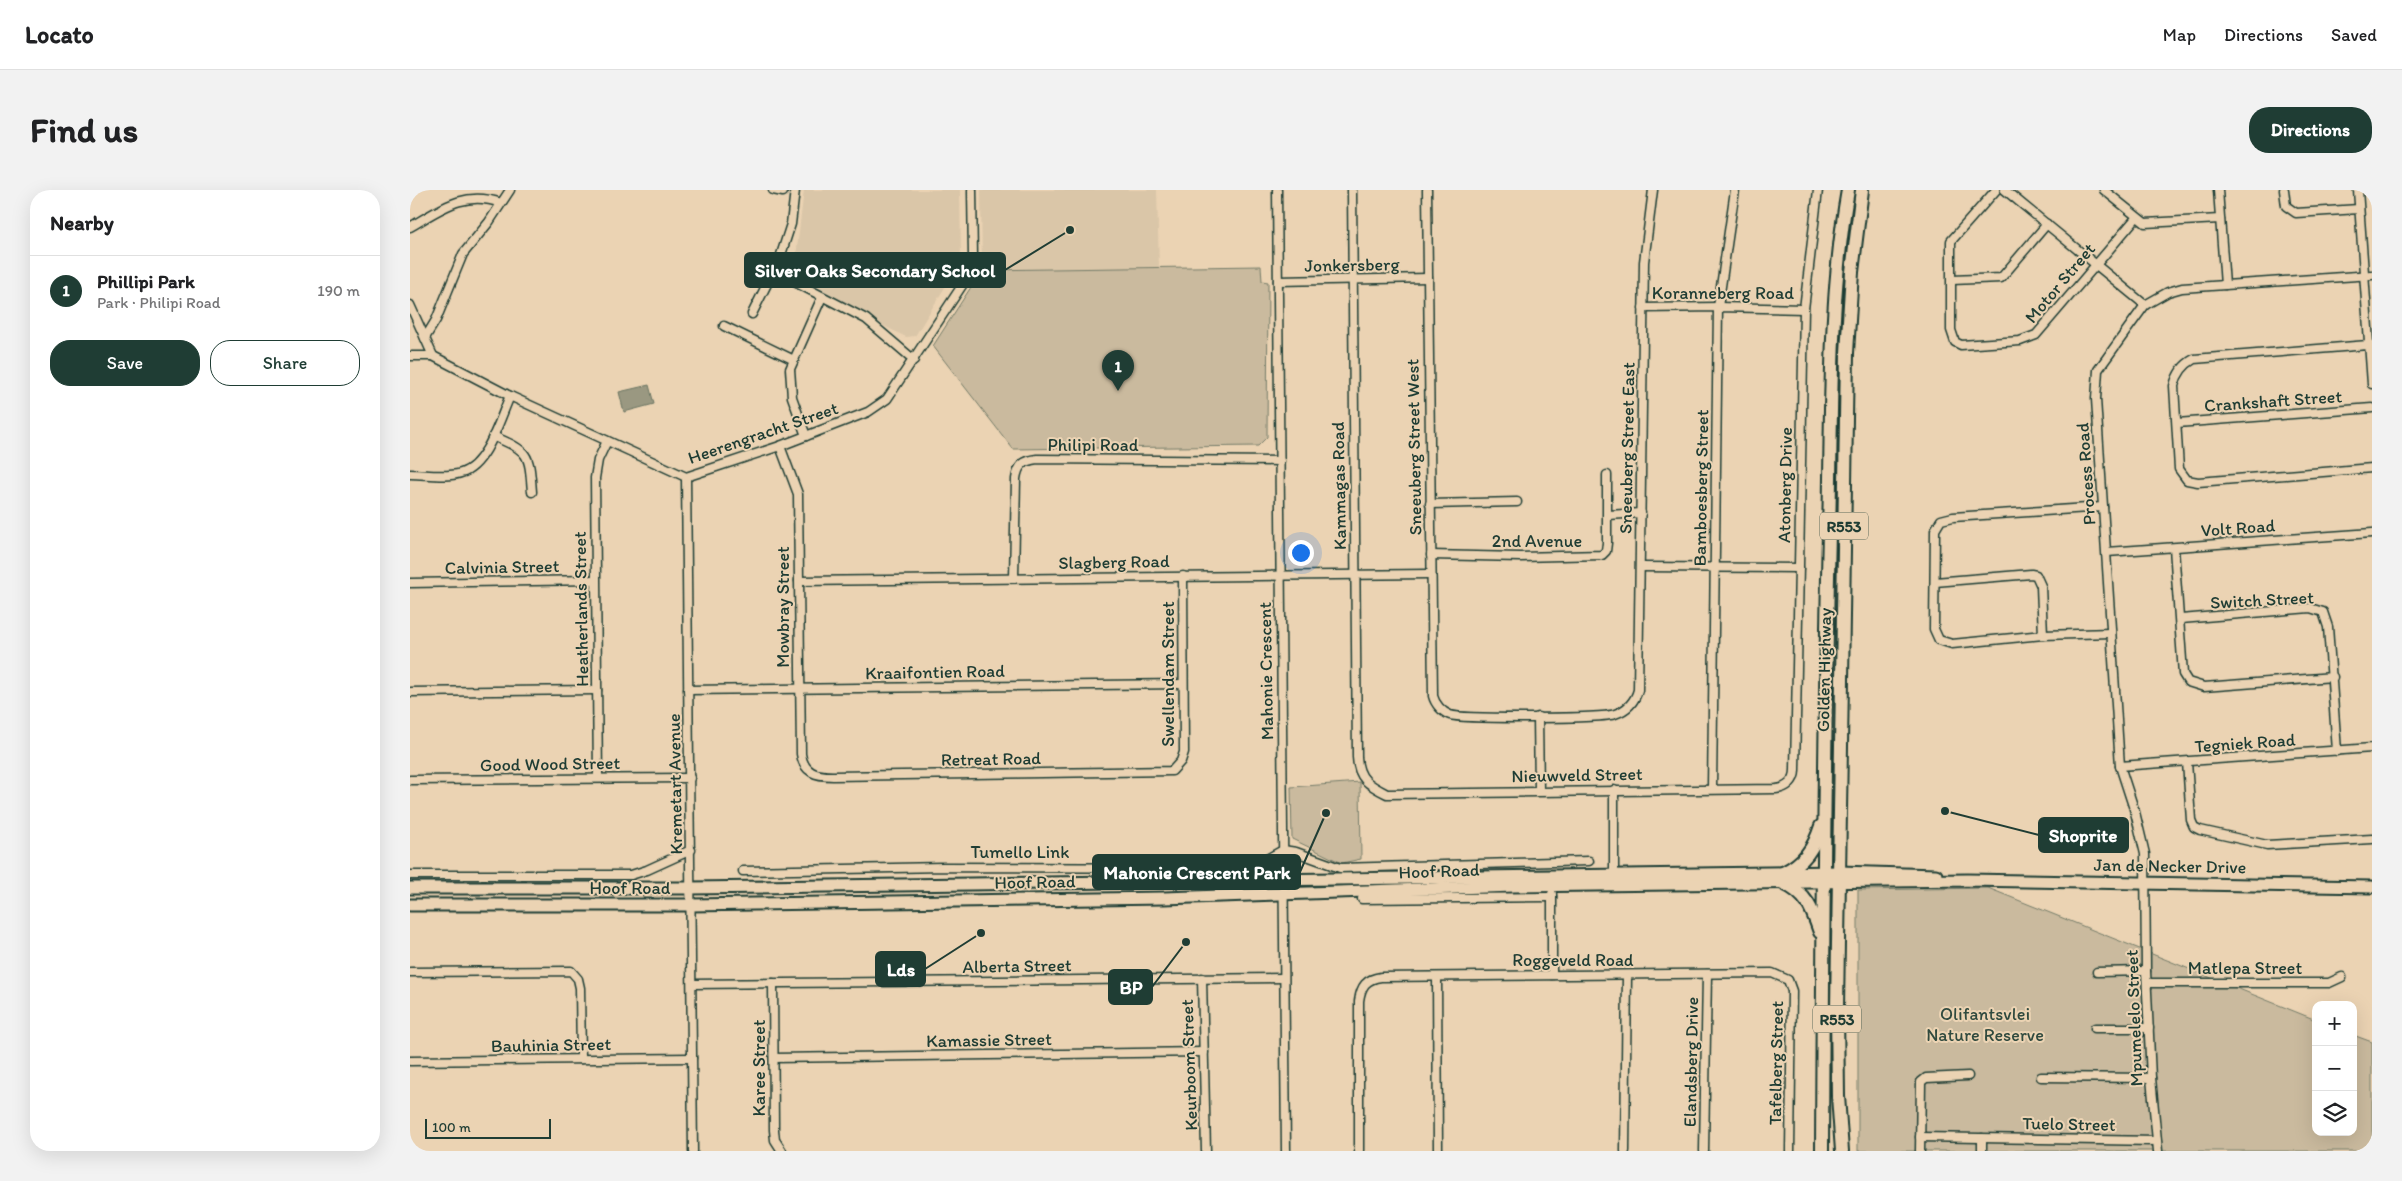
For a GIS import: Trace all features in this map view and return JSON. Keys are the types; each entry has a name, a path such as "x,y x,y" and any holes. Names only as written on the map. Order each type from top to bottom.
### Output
{"main road":[{"name":"Golden Highway","path":"1822,1151 1822,942 1825,877 1824,816 1832,366 1838,274 1848,190"},
{"name":"Golden Highway","path":"1842,1151 1838,1077 1840,673 1847,353 1852,272 1862,190"},
{"path":"1822,942 1815,916 1806,898 1783,878 1800,864 1810,851 1824,816"},
{"name":"Jan de Necker Drive","path":"1840,877 1929,874 1968,880 2372,887"},
{"name":"Hoof Road","path":"410,905 691,905 1283,895 1552,886 1614,879 1840,877"},
{"name":"Hoof Road","path":"410,888 690,888 1004,882 1283,880 1552,886"}],"street":[{"path":"425,338 436,320 463,254 489,222 510,190"},
{"path":"773,190 783,192"},
{"path":"785,276 778,264 792,224 795,190"},
{"name":"Heerengracht Street","path":"432,356 510,396 686,477 806,436 877,407 892,393 971,270 973,258 972,190"},
{"name":"Mahonie Crescent","path":"1277,190 1286,1151"},
{"name":"Kammagas Road","path":"1352,190 1357,757 1359,773 1364,780"},
{"name":"Sneeuberg Street West","path":"1427,190 1431,686 1436,704 1444,712 1459,717 1538,717"},
{"name":"Sneeuberg Street East","path":"1538,717 1614,715 1630,705 1638,690 1644,262 1653,190"},
{"name":"Bamboesberg Street","path":"1712,788 1718,306 1735,190"},
{"name":"Atonberg Drive","path":"1792,781 1796,770 1798,568 1804,309 1818,190"},
{"name":"Motor Street","path":"1996,190 1951,241 1952,330 1958,344 2020,341 2032,338 2136,218"},
{"path":"2005,190 2145,305"},
{"path":"2104,190 2136,218 2150,224 2220,219"},
{"path":"2218,190 2225,285"},
{"path":"2284,190 2286,206 2296,213 2359,209"},
{"path":"2358,190 2368,276 2368,345 2372,384"},
{"path":"410,227 453,202 465,198 483,197 501,203"},
{"path":"1952,280 2001,278 2047,224"},
{"path":"752,314 771,276 785,276 866,319 914,360"},
{"name":"Process Road","path":"2146,883 2143,840 2120,766 2110,633 2107,552 2102,507 2096,379 2100,366 2145,305 2175,289 2368,276"},
{"name":"Jonkersberg","path":"1278,281 1428,278"},
{"path":"806,436 791,387 790,369 822,297"},
{"path":"410,305 432,356 410,356"},
{"name":"Koranneberg Road","path":"1643,308 1718,306 1804,309"},
{"path":"724,326 794,360"},
{"path":"2368,345 2194,359 2183,367 2176,378 2174,386 2179,469 2183,477 2191,482 2372,468"},
{"path":"410,474 459,474 467,471 483,456 510,396"},
{"name":"Crankshaft Street","path":"2177,423 2372,408"},
{"path":"493,436 526,454 530,466 532,492"},
{"name":"Heatherlands Street","path":"598,778 595,580 596,469 606,441"},
{"name":"Mowbray Street","path":"780,446 798,494 798,689 801,754 807,771"},
{"name":"Philipi Road","path":"1014,578 1016,479 1021,464 1037,459 1280,461"},
{"name":"2nd Avenue","path":"1431,555 1520,557 1599,556 1604,554 1608,515 1607,475"},
{"name":"Kremetart Avenue","path":"686,477 693,1151"},
{"path":"1430,504 1517,502"},
{"path":"2102,507 1950,517 1940,520 1935,530 1936,582 1934,629 1939,640 1952,644 2044,635 2110,633"},
{"path":"1608,515 1641,514"},
{"name":"Volt Road","path":"2107,552 2372,533"},
{"path":"2174,548 2185,680 2194,685 2204,687 2333,677"},
{"path":"1641,566 1798,568"},
{"name":"Slagberg Road","path":"799,581 1430,574"},
{"path":"1936,582 2036,575 2041,586 2044,635"},
{"name":"Swellendam Street","path":"1175,768 1182,761 1184,752 1183,576"},
{"name":"Calvinia Street","path":"410,583 595,580"},
{"name":"Switch Street","path":"2181,619 2293,609 2320,610 2327,621 2338,751"},
{"name":"Kraaifontien Road","path":"688,690 1183,684"},
{"path":"410,692 597,690"},
{"path":"1538,717 1539,790"},
{"name":"Tegniek Road","path":"2120,766 2372,748"},
{"path":"2187,762 2190,816 2192,824 2200,830 2267,845 2372,839"},
{"name":"Retreat Road","path":"807,771 813,774 833,776 1168,772 1175,768"},
{"name":"Good Wood Street","path":"410,780 690,778"},
{"name":"Nieuwveld Street","path":"1364,780 1388,794 1539,790 1776,789 1784,788 1792,781"},
{"path":"1614,790 1614,879"},
{"path":"410,875 631,875 691,850"},
{"path":"1283,850 1296,852 1340,868 1589,861"},
{"name":"Tumello Link","path":"743,871 942,867 1237,868 1258,864 1283,850"},
{"name":"Mpumelelo Street","path":"2146,883 2146,971 2151,1078 2158,1151"},
{"path":"1362,899 1552,886 1552,975"},
{"path":"410,972 571,970 578,979 580,988 582,1059"},
{"path":"2097,972 2146,971"},
{"name":"Roggeveld Road","path":"1358,1151 1358,1009 1363,986 1370,980 1381,977 1772,973 1784,977"},
{"name":"Elandsberg Drive","path":"1704,1151 1707,974"},
{"path":"1625,1151 1627,975"},
{"path":"1437,977 1438,1151"},
{"name":"Tafelberg Street","path":"1784,977 1791,986 1794,1018 1790,1151"},
{"name":"Matlepa Street","path":"2148,983 2329,983 2342,977"},
{"name":"Keurboom Street","path":"1202,978 1206,1151"},
{"name":"Alberta Street","path":"692,984 1284,978"},
{"name":"Karee Street","path":"773,983 774,1135 782,1151"},
{"path":"2095,1028 2149,1028"},
{"name":"Kamassie Street","path":"774,1058 1204,1052"},
{"name":"Bauhinia Street","path":"410,1061 692,1058"},
{"path":"1920,1151 1922,1081 1926,1078 1968,1076"},
{"path":"2041,1077 2151,1078"},
{"name":"Tuelo Street","path":"1920,1137 2156,1141"},
{"path":"1982,1138 1982,1151"}],"shaded area":[{"path":"804,190 960,190 961,261 915,336 906,337 800,283 794,273"},
{"path":"981,190 1157,190 1159,269 982,270"},
{"path":"649,385 654,404 624,412 619,392"}],"green space":[{"path":"1261,266 1262,281 1268,282 1267,437 1258,446 1013,449 933,346 982,270"},
{"path":"1360,782 1361,859 1342,863 1292,839 1291,787"},
{"name":"Olifantsvlei Nature Reserve","path":"1988,888 2312,1018 2312,1136 2357,1136 2357,1036 2372,1042 2372,1151 1858,1151 1858,890"}],"place":[{"name":"Silver Oaks Secondary School","path":"1070,230"},
{"name":"Phillipi Park","path":"1118,391"},
{"name":"Shoprite","path":"1945,811"},
{"name":"Mahonie Crescent Park","path":"1326,813"},
{"name":"Lds","path":"981,933"},
{"name":"BP","path":"1186,942"}]}
